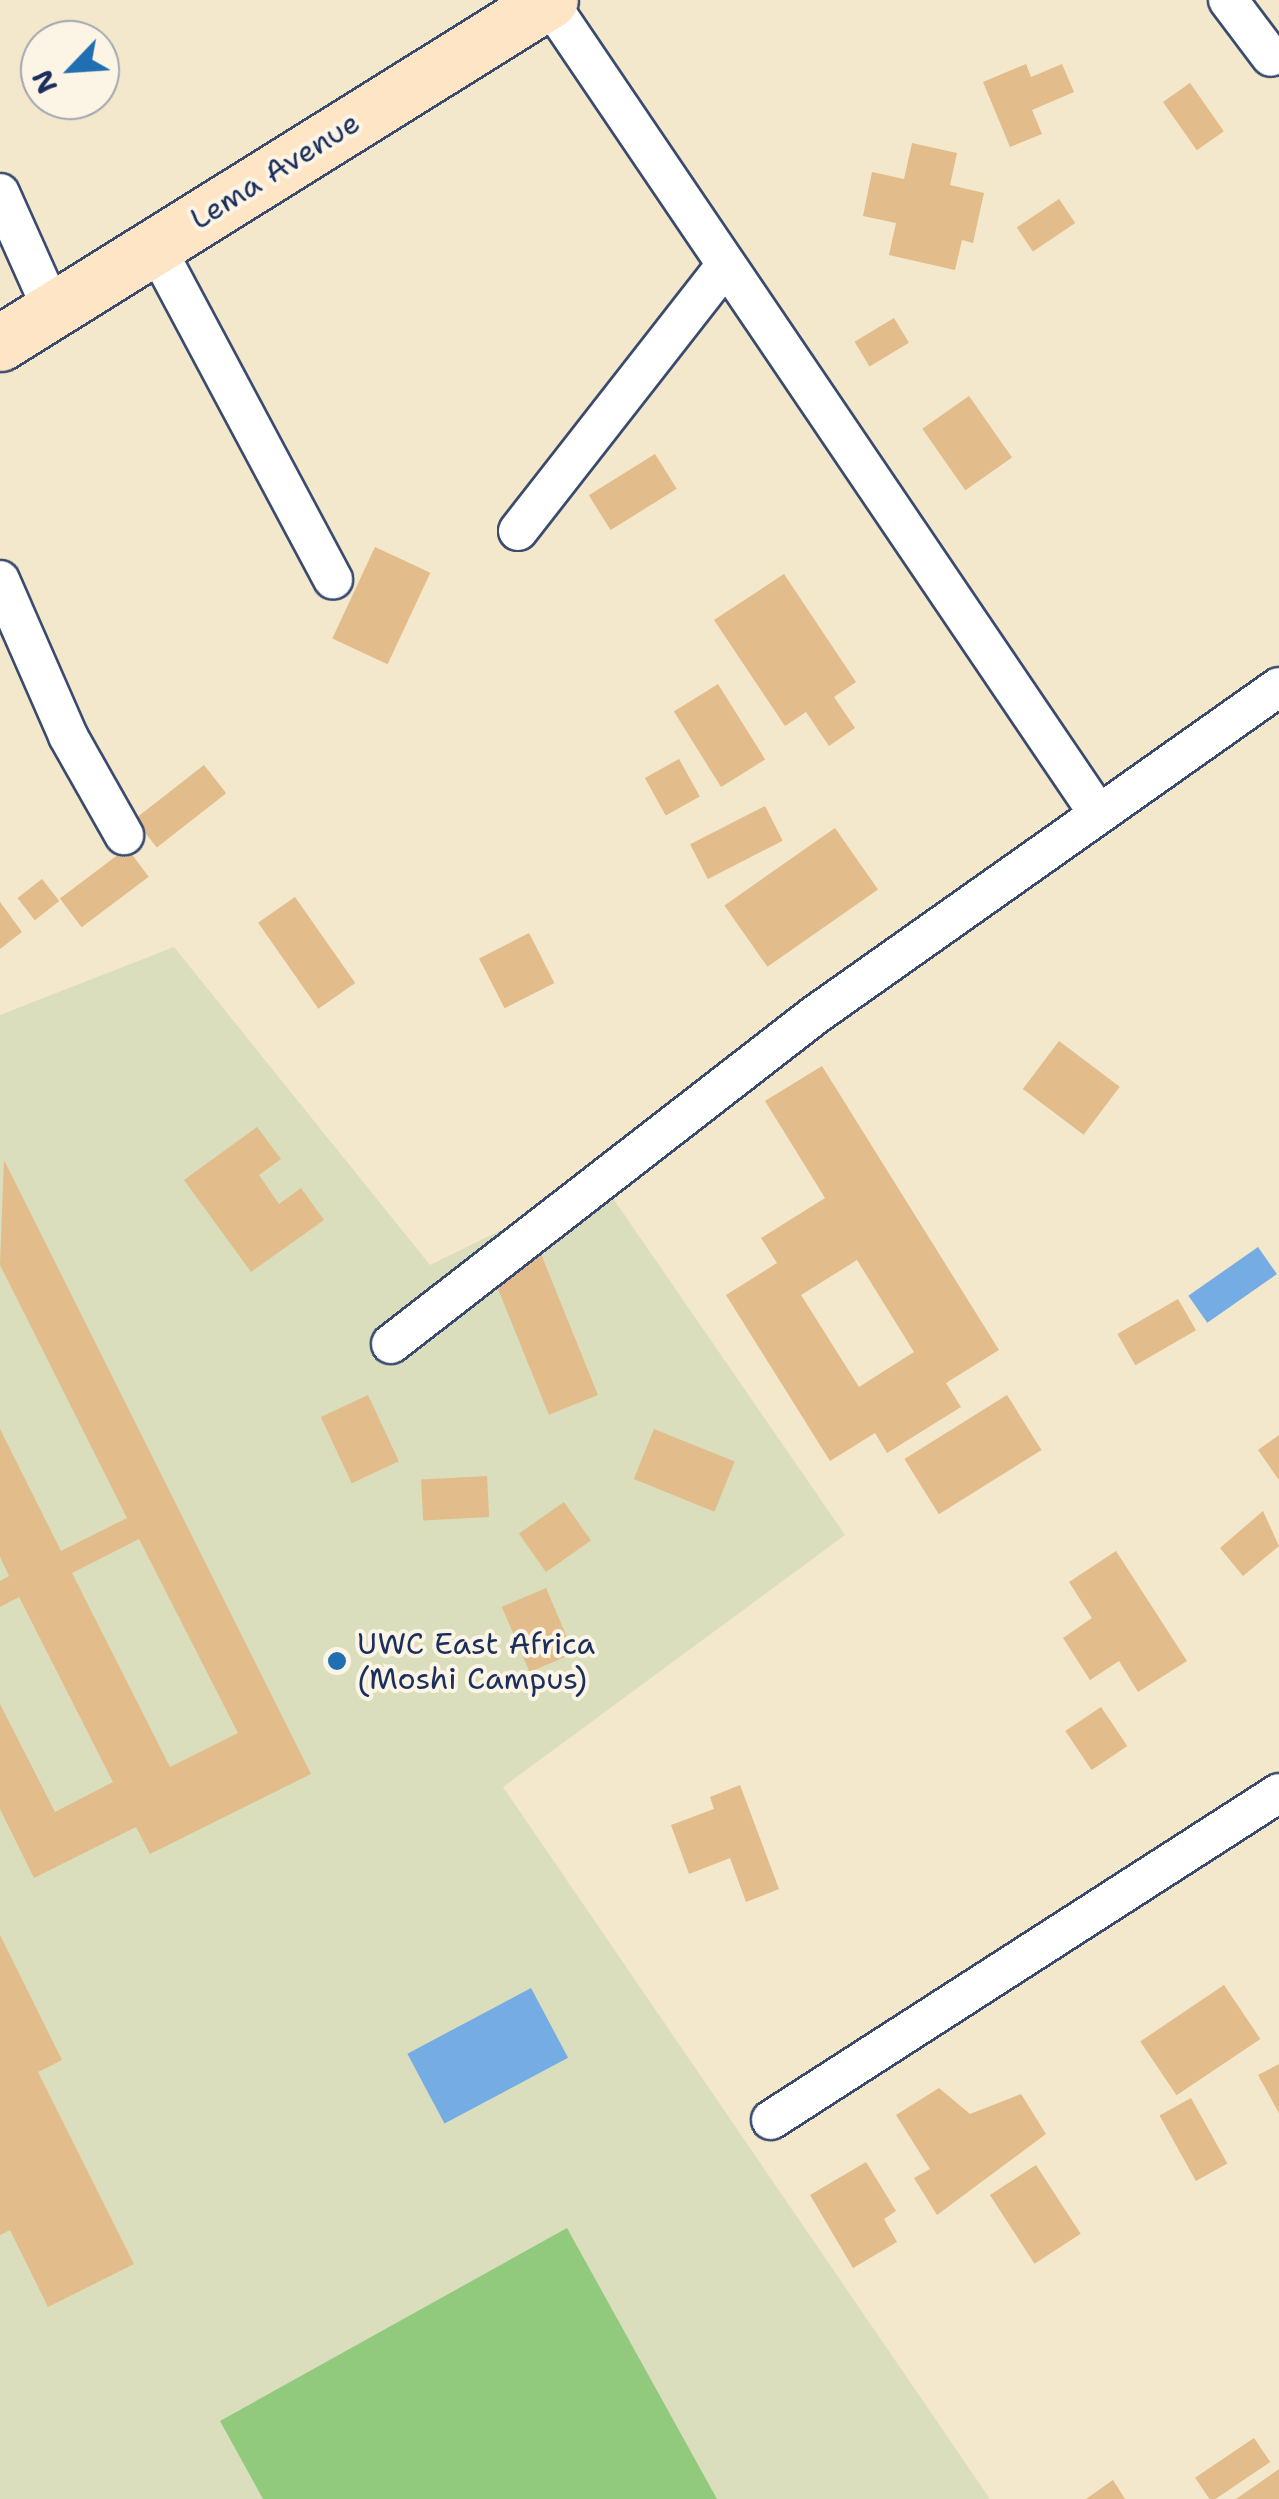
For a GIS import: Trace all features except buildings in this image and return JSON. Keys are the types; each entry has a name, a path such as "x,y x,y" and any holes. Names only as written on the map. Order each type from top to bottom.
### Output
{"main road":[{"name":"Lema Avenue","path":"0,342 549,1"}],"street":[{"path":"1228,0 1271,57"},
{"path":"549,1 1097,812"},
{"path":"0,193 52,308"},
{"path":"154,246 332,580"},
{"path":"518,531 726,264"},
{"path":"0,580 124,835"},
{"path":"392,1344 816,1015 1097,812 1279,687"},
{"path":"771,2120 1279,1793"}],"shaded area":[{"name":"UWC East Africa (Moshi Campus)","path":"174,947 430,1265 601,1181 845,1535 503,1787 990,2499 0,2499 0,1015"}],"green space":[{"path":"567,2228 717,2499 263,2499 220,2421"}],"water":[{"path":"1258,1247 1277,1274 1207,1323 1188,1296"},
{"path":"531,1988 568,2058 444,2123 407,2054"}],"place":[{"name":"UWC East Africa (Moshi Campus)","path":"337,1661"}]}
